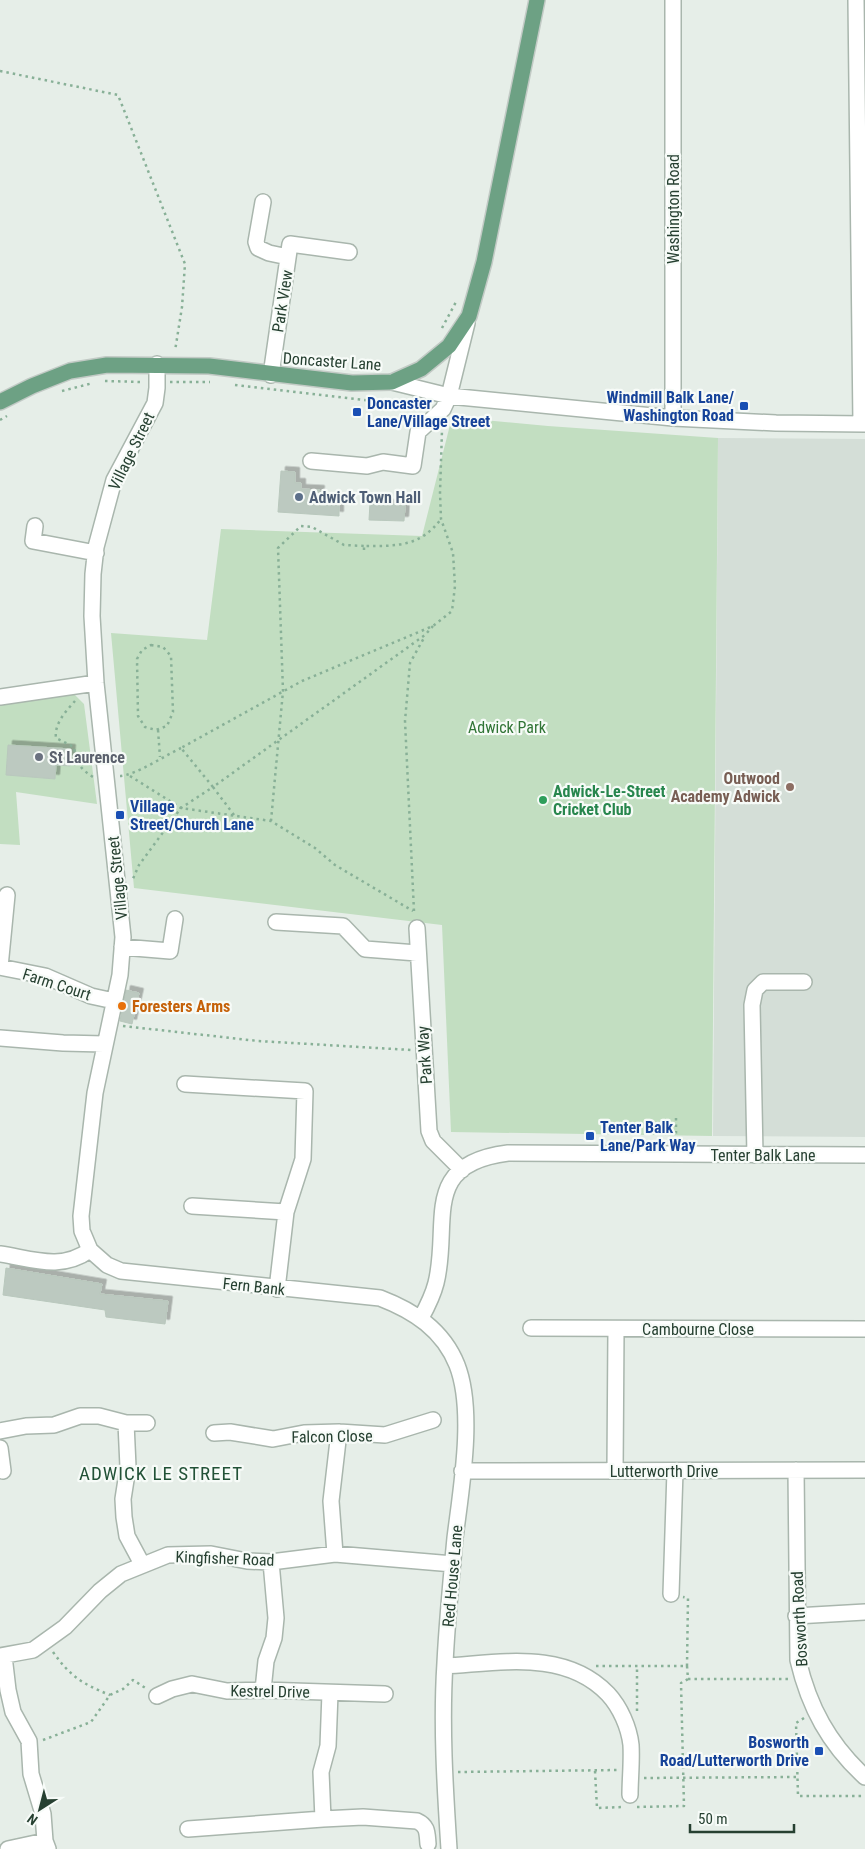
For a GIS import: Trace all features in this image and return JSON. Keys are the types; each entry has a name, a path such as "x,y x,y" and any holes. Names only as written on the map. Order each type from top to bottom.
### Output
{"main road":[{"name":"Doncaster Lane","path":"0,402 32,386 70,371 107,365 209,366 271,375 352,383 392,382 421,369 449,346 469,316 484,262 537,0"}],"street":[{"name":"Washington Road","path":"673,0 673,418"},
{"path":"392,382 420,389 446,402 673,418 776,423 863,424 856,0"},
{"name":"Park View","path":"263,202 256,242 258,248 268,253 288,256"},
{"name":"Park View","path":"271,375 290,244 350,252"},
{"path":"311,461 367,466 383,462 413,466 418,432 446,402 469,316"},
{"name":"Village Street","path":"90,1250 82,1232 82,1198 95,1093 114,1001 122,947 118,890 96,683 92,616 96,553 105,509 114,480 154,403 158,382 157,364"},
{"path":"35,526 34,542 96,553"},
{"path":"0,697 96,683"},
{"name":"Farm Court","path":"7,895 0,967 45,976 91,996 114,1001"},
{"path":"122,947 170,951 175,920"},
{"path":"276,922 343,926 365,949 417,953"},
{"name":"Park Way","path":"418,928 417,953 429,1132 438,1146 462,1170"},
{"path":"755,1155 752,1005 755,990 763,982 804,982"},
{"path":"0,1038 104,1044"},
{"path":"185,1084 305,1091 303,1159 286,1212 277,1289"},
{"name":"Tenter Balk Lane","path":"421,1318 436,1282 441,1212 444,1196 450,1184 462,1170 487,1156 508,1153 865,1155"},
{"path":"192,1206 286,1212"},
{"path":"0,1254 54,1263 78,1258 90,1250"},
{"name":"Fern Bank","path":"90,1250 107,1265 121,1271 277,1289 380,1298 403,1307 421,1318"},
{"name":"Red House Lane","path":"421,1318 438,1334 457,1365 463,1385 465,1407 462,1471 452,1564 445,1666 445,1762 450,1849"},
{"name":"Cambourne Close","path":"531,1328 865,1329"},
{"path":"614,1471 616,1329"},
{"path":"0,1431 26,1426 54,1426 80,1416 99,1416 126,1423 147,1423"},
{"name":"Falcon Close","path":"214,1433 230,1432 273,1439 304,1433 339,1432 385,1435 432,1420"},
{"path":"126,1423 128,1467 123,1499 124,1517 127,1536 142,1564"},
{"path":"335,1554 331,1502 339,1432"},
{"path":"0,1448 3,1471"},
{"name":"Bosworth Road","path":"796,1470 796,1616 798,1660 802,1679 814,1712 829,1738 846,1759 865,1777"},
{"name":"Lutterworth Drive","path":"462,1471 865,1470"},
{"path":"671,1594 675,1471"},
{"name":"Kingfisher Road","path":"2,1656 33,1650 65,1627 100,1591 121,1574 168,1555 211,1554 248,1561 271,1562 335,1554 452,1564"},
{"path":"263,1690 266,1662 274,1638 276,1618 271,1562"},
{"path":"796,1616 865,1612"},
{"path":"2,1656 13,1712 29,1741 31,1774 43,1814 46,1845 8,1849"},
{"path":"445,1666 548,1662 572,1668 596,1682 614,1700 625,1722 630,1745 630,1803"},
{"name":"Kestrel Drive","path":"157,1696 172,1689 192,1684 228,1691 263,1690 385,1694"},
{"path":"323,1818 321,1772 328,1746 330,1693"},
{"path":"188,1829 323,1818 364,1817 417,1821 424,1824 427,1829 428,1844"}],"path":[{"path":"0,72 118,95 185,264 182,307 173,365"},
{"path":"441,331 460,296"},
{"path":"53,393 101,381 213,382"},
{"path":"232,384 416,406 420,389"},
{"path":"118,890 128,890 139,865 181,808 279,740 425,634 452,610 456,586 453,553 441,518 440,493 446,402"},
{"path":"0,420 14,412"},
{"path":"270,821 283,692 278,548 301,526 312,527 344,545 392,546 412,542 430,533 441,518"},
{"path":"78,698 64,713 55,732 56,738 74,746 75,758 80,769 93,778 130,776 160,757 181,748 302,681 434,626"},
{"path":"418,928 413,911 405,721 410,664 425,634"},
{"path":"150,645 162,647 171,656 173,716 167,726 158,730 145,727 138,716 137,660 142,650 150,645"},
{"path":"158,730 160,757"},
{"path":"181,748 213,786 234,815"},
{"path":"130,776 181,808 270,821 314,848 335,865 413,911"},
{"path":"109,1024 258,1041 424,1051"},
{"path":"676,1118 676,1154"},
{"path":"671,1594 688,1598 688,1679"},
{"path":"46,1642 67,1672 86,1686 110,1695"},
{"path":"572,1668 600,1665 687,1666"},
{"path":"636,1719 637,1666"},
{"path":"595,1771 597,1808 630,1803 684,1806 681,1683 688,1679 802,1679"},
{"path":"29,1741 50,1739 91,1722 110,1695 123,1689 133,1680 157,1696"},
{"path":"814,1712 796,1723 798,1796 865,1796"}],"shaded area":[{"name":"Outwood Academy Adwick","path":"718,438 865,439 865,1137 713,1136"}],"green space":[{"name":"Adwick Park","path":"452,417 718,438 712,1136 451,1132 442,925 134,888 111,633 207,640 221,529 422,536"},
{"path":"74,694 84,704 97,804 16,792 20,845 0,844 0,703"}],"building":[{"name":"Adwick Town Hall","path":"281,471 295,472 295,483 301,483 301,489 320,490 319,504 339,505 339,516 278,512"},
{"path":"370,503 405,505 404,521 369,520"},
{"name":"St Laurence","path":"8,745 71,749 70,766 56,765 55,779 6,775"},
{"path":"126,990 139,993 132,1024 120,1021"},
{"path":"6,1268 102,1284 100,1294 168,1301 165,1324 106,1317 105,1310 3,1295"}],"place":[{"name":"Windmill Balk Lane/ Washington Road","path":"744,406"},
{"name":"Doncaster Lane/Village Street","path":"357,412"},
{"name":"Adwick Town Hall","path":"299,497"},
{"name":"St Laurence","path":"39,757"},
{"name":"Outwood Academy Adwick","path":"790,787"},
{"name":"Adwick-Le-Street Cricket Club","path":"543,800"},
{"name":"Village Street/Church Lane","path":"120,815"},
{"name":"Foresters Arms","path":"122,1006"},
{"name":"Tenter Balk Lane/Park Way","path":"590,1136"},
{"name":"Bosworth Road/Lutterworth Drive","path":"819,1751"}],"district":[{"name":"ADWICK LE STREET","path":"161,1473"}]}
